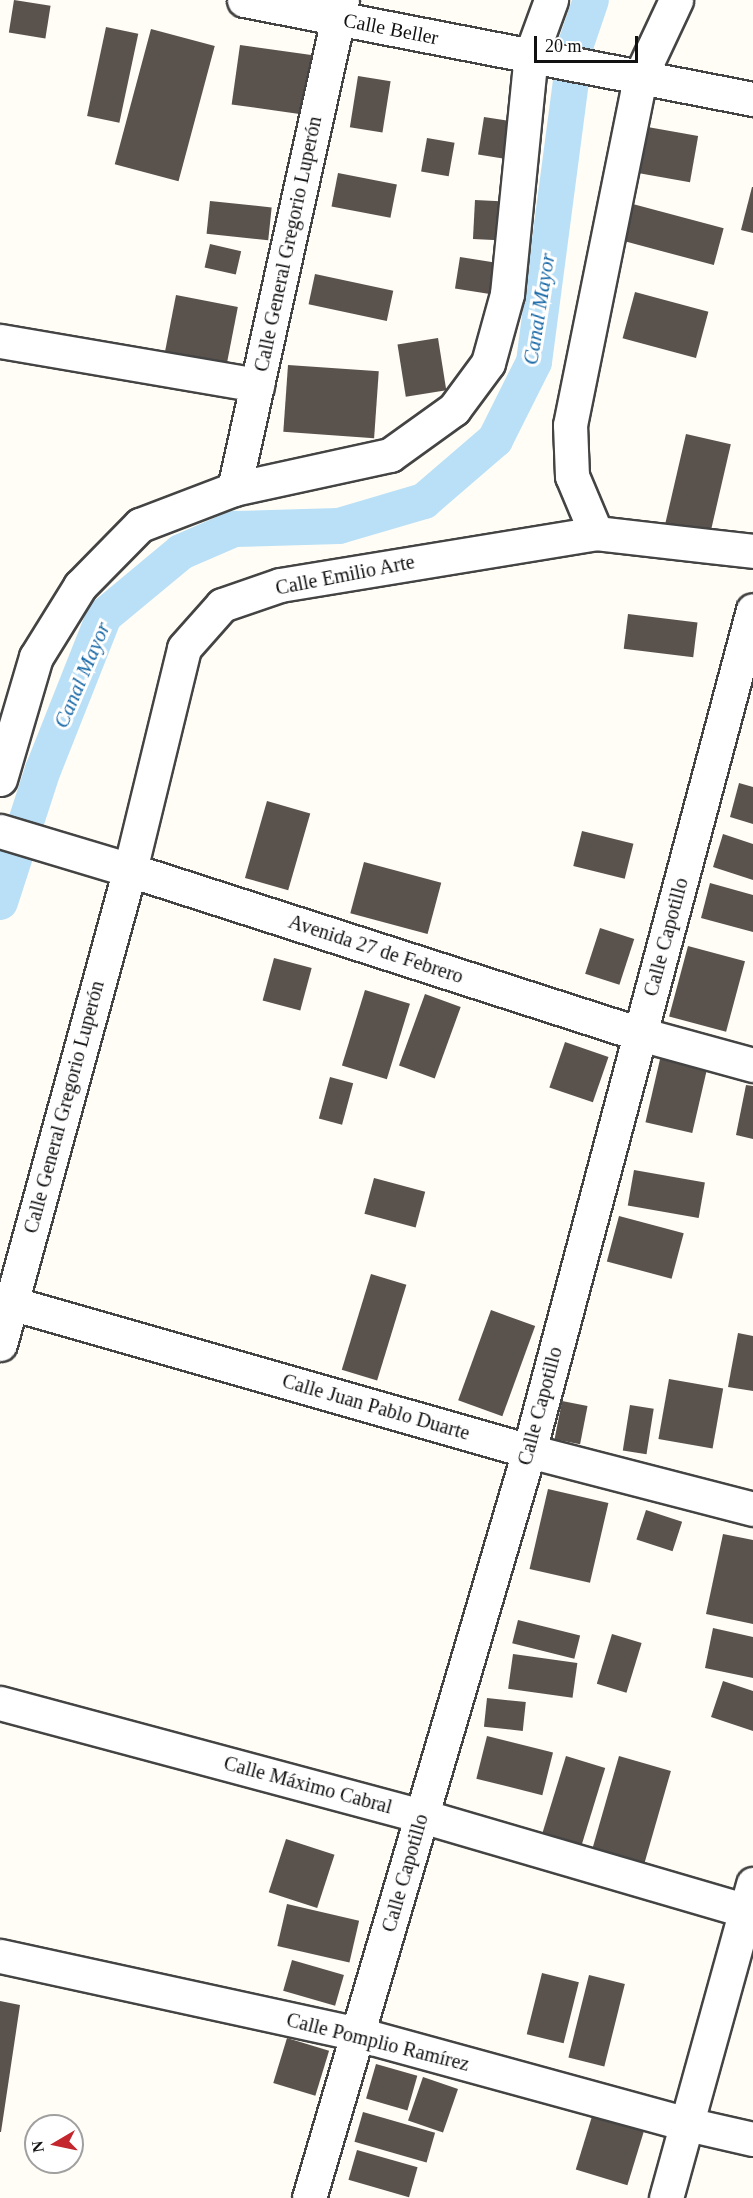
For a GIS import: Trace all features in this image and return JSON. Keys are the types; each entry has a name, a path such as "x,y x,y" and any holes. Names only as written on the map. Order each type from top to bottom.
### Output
{"street":[{"name":"Calle Beller","path":"244,0 339,9 535,56 753,99"},
{"path":"0,779 36,657 80,586 140,525 234,489 390,455 454,409 488,363 507,294 535,56 551,0"},
{"path":"596,533 572,476 570,425 640,77 676,0"},
{"name":"Calle General Gregorio Luperón","path":"234,489 339,9"},
{"path":"0,341 257,385"},
{"name":"Calle Emilio Arte","path":"130,870 184,648 222,605 280,585 596,533 753,551"},
{"name":"Calle Capotillo","path":"309,2198 529,1451 753,610"},
{"name":"Avenida 27 de Febrero","path":"0,831 130,870 640,1034 753,1065"},
{"name":"Calle General Gregorio Luperón","path":"0,1344 5,1301 130,870"},
{"name":"Calle Juan Pablo Duarte","path":"5,1301 529,1451 753,1509"},
{"name":"Calle Máximo Cabral","path":"0,1703 750,1903"},
{"path":"666,2198 750,1903"},
{"name":"Calle Pomplio Ramírez","path":"0,1956 358,2034 687,2124 753,2139"}],"building":[{"path":"14,0 51,6 45,38 9,33"},
{"path":"106,27 138,34 119,123 87,116"},
{"path":"151,29 215,46 179,181 115,164"},
{"path":"240,45 311,55 303,114 232,104"},
{"path":"358,76 391,81 382,133 350,127"},
{"path":"484,117 514,122 508,159 478,155"},
{"path":"642,126 698,136 690,182 634,172"},
{"path":"427,138 455,143 449,176 421,171"},
{"path":"338,173 397,184 390,218 332,206"},
{"path":"753,187 753,233 741,230"},
{"path":"475,200 511,202 509,241 473,239"},
{"path":"210,201 272,207 268,240 207,234"},
{"path":"629,203 724,228 714,265 619,240"},
{"path":"210,244 241,251 236,275 205,267"},
{"path":"460,257 500,263 495,295 455,289"},
{"path":"315,274 393,291 387,321 309,304"},
{"path":"635,292 708,312 696,358 623,338"},
{"path":"176,295 238,307 226,366 165,354"},
{"path":"438,338 446,390 406,397 398,344"},
{"path":"288,365 379,371 374,438 283,432"},
{"path":"686,434 731,444 710,535 665,525"},
{"path":"628,614 697,623 693,657 624,649"},
{"path":"739,783 753,787 753,824 730,817"},
{"path":"267,801 310,813 288,890 245,878"},
{"path":"582,831 633,844 625,879 573,866"},
{"path":"723,834 753,844 753,880 713,867"},
{"path":"364,862 441,883 428,934 350,913"},
{"path":"710,883 753,895 753,932 701,918"},
{"path":"600,928 634,939 619,985 585,974"},
{"path":"688,946 745,961 726,1032 669,1017"},
{"path":"274,958 312,968 300,1011 263,1001"},
{"path":"365,990 410,1004 387,1079 342,1066"},
{"path":"425,994 461,1007 435,1078 399,1065"},
{"path":"565,1042 608,1057 593,1102 549,1087"},
{"path":"661,1055 708,1066 692,1133 645,1122"},
{"path":"330,1077 353,1083 342,1125 319,1119"},
{"path":"746,1085 753,1086 753,1139 736,1135"},
{"path":"634,1170 705,1183 699,1218 628,1205"},
{"path":"374,1178 425,1192 416,1227 364,1214"},
{"path":"619,1216 684,1233 672,1279 607,1261"},
{"path":"371,1274 406,1285 377,1380 342,1370"},
{"path":"491,1310 535,1326 502,1416 458,1400"},
{"path":"738,1333 753,1336 753,1391 728,1387"},
{"path":"669,1379 723,1389 713,1449 658,1439"},
{"path":"562,1401 588,1406 580,1444 555,1439"},
{"path":"630,1405 654,1409 647,1454 623,1450"},
{"path":"548,1489 608,1503 590,1583 530,1569"},
{"path":"646,1510 682,1522 673,1551 636,1539"},
{"path":"723,1534 753,1540 753,1624 706,1614"},
{"path":"518,1620 580,1635 574,1659 512,1643"},
{"path":"713,1628 753,1637 753,1678 705,1668"},
{"path":"612,1634 642,1643 626,1693 597,1684"},
{"path":"513,1654 577,1663 572,1698 508,1689"},
{"path":"723,1681 753,1691 753,1731 711,1717"},
{"path":"487,1698 526,1702 523,1731 484,1727"},
{"path":"487,1736 553,1752 542,1795 476,1779"},
{"path":"566,1756 605,1768 581,1848 541,1836"},
{"path":"619,1756 671,1771 643,1870 591,1855"},
{"path":"286,1839 335,1855 317,1908 269,1892"},
{"path":"287,1904 359,1921 349,1963 277,1946"},
{"path":"292,1960 344,1975 335,2006 283,1991"},
{"path":"542,1973 579,1982 564,2043 527,2034"},
{"path":"589,1975 625,1984 604,2066 568,2057"},
{"path":"0,2001 20,2005 1,2132 0,2132"},
{"path":"287,2038 329,2051 315,2096 273,2083"},
{"path":"376,2064 417,2076 407,2110 366,2099"},
{"path":"423,2077 458,2089 443,2133 408,2120"},
{"path":"363,2112 435,2133 427,2162 354,2142"},
{"path":"593,2113 645,2129 627,2185 576,2169"},
{"path":"357,2150 418,2167 409,2197 348,2180"}],"waterway":[{"name":"Canal Mayor","path":"0,902 43,770 104,616 181,552 234,529 339,526 424,501 495,440 534,362 576,44 591,0"}]}
